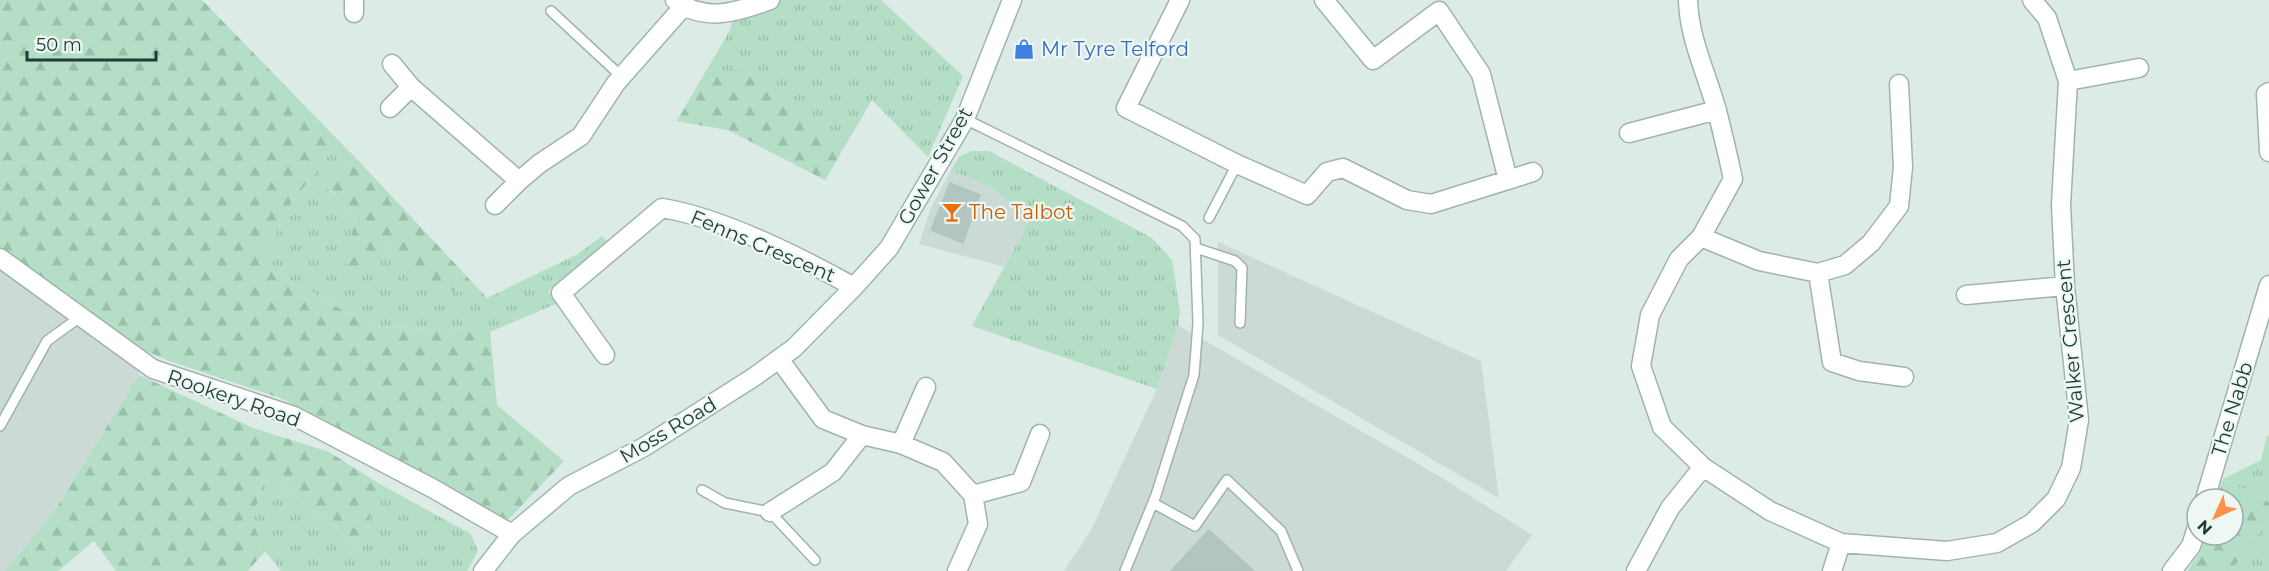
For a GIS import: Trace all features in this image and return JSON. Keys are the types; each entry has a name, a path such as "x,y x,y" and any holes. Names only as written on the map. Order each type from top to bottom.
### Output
{"street":[{"path":"495,205 539,164 581,136 622,77 679,3 717,15 744,10 770,0"},
{"name":"Gower Street","path":"854,287 889,248 965,119 1012,0"},
{"path":"1180,0 1126,108 1236,164 1307,195 1327,172 1343,168 1407,200 1431,204 1533,172"},
{"path":"1324,0 1373,60 1439,11 1481,75 1508,180"},
{"name":"Walker Crescent","path":"1688,0 1688,14 1697,51 1717,110 1733,179 1701,237 1679,259 1650,315 1641,366 1662,427 1703,467 1770,511 1841,543 1947,551 1997,543 2032,523 2056,500 2072,468 2079,420 2065,286 2061,205 2068,81 2047,18 2032,0"},
{"path":"392,64 411,87 519,181"},
{"path":"2068,81 2139,68"},
{"path":"1701,237 1759,261 1818,273 1845,265 1871,243 1899,206 1903,167 1899,84"},
{"path":"390,108 411,87"},
{"path":"2269,92 2266,94 2266,104 2269,152"},
{"path":"1629,133 1717,110"},
{"name":"Fenns Crescent","path":"605,355 561,293 662,208 687,212 802,258 854,287"},
{"name":"Rookery Road","path":"0,258 153,369 294,416 432,488 512,534"},
{"path":"1818,273 1832,362 1859,371 1904,377"},
{"name":"The Nabb","path":"2209,487 2269,285"},
{"path":"1966,295 2065,286"},
{"name":"Moss Road","path":"483,571 512,534 569,486 644,447 779,359 794,348 854,287"},
{"path":"779,359 823,419 862,435 901,444 943,462 973,495 978,524 957,571"},
{"path":"901,444 926,387"},
{"path":"973,495 1021,482 1040,434"},
{"path":"770,512 832,472 862,435"},
{"path":"1636,571 1670,508 1703,467"},
{"path":"1832,571 1841,543"},
{"path":"2172,571 2191,547"}],"lane":[{"path":"551,11 622,77"},
{"path":"965,119 1182,226 1196,239 1198,323 1194,375 1153,503 1126,570"},
{"path":"1209,218 1236,164"},
{"path":"1196,248 1234,261 1242,268 1240,323"},
{"path":"0,426 47,341 81,317"},
{"path":"1153,503 1196,526 1227,480 1281,531 1298,571"},
{"path":"702,490 725,503 770,512 815,560"}],"shaded area":[{"path":"951,170 992,188 1031,218 1005,267 919,244 930,210"},
{"path":"1218,242 1481,361 1499,498 1218,335"},
{"path":"0,259 140,360 139,375 55,510 5,571 0,571"},
{"path":"1178,325 1439,476 1532,535 1506,571 1064,571 1090,532 1157,389"}],"green space":[{"path":"0,0 202,0 339,141 290,205 260,263 370,326 490,332 497,405 564,461 508,520 283,399 169,361 130,344 0,248"},
{"path":"738,0 881,0 963,76 928,157 872,100 825,180 728,130 677,121 730,30"},
{"path":"743,70 839,155 825,180 728,130 677,121 706,71"},
{"path":"339,141 355,157 326,186 356,219 343,263 385,246 402,257 487,298 578,254 602,236 608,242 548,291 558,303 490,332 370,326 260,263 290,205"},
{"path":"971,151 989,151 1152,238 1172,260 1180,311 1178,325 1157,389 972,326 1031,218 992,188 951,170 959,157"},
{"path":"355,157 487,298 407,280 402,257 385,246 355,268 343,263 356,219 326,185"},
{"path":"139,375 253,428 329,452 378,483 362,548 265,474 252,521 265,551 248,571 116,571 94,541 58,571 5,571 55,510"},
{"path":"2267,435 2269,437 2269,502 2245,490 2245,487 2239,487 2223,479 2261,460"},
{"path":"265,474 362,548 378,483 471,534 478,551 467,571 281,571 265,551 252,521"},
{"path":"2223,479 2239,487 2221,487"},
{"path":"2245,490 2269,502 2269,518 2231,571 2187,571 2202,547 2245,547"},
{"path":"2269,518 2269,571 2231,571"}],"building":[{"name":"The Talbot","path":"950,183 980,195 963,243 931,230"},
{"path":"1209,530 1254,571 1171,571"}],"place":[{"name":"Mr Tyre Telford","path":"1024,49"},
{"name":"The Talbot","path":"952,212"}]}
